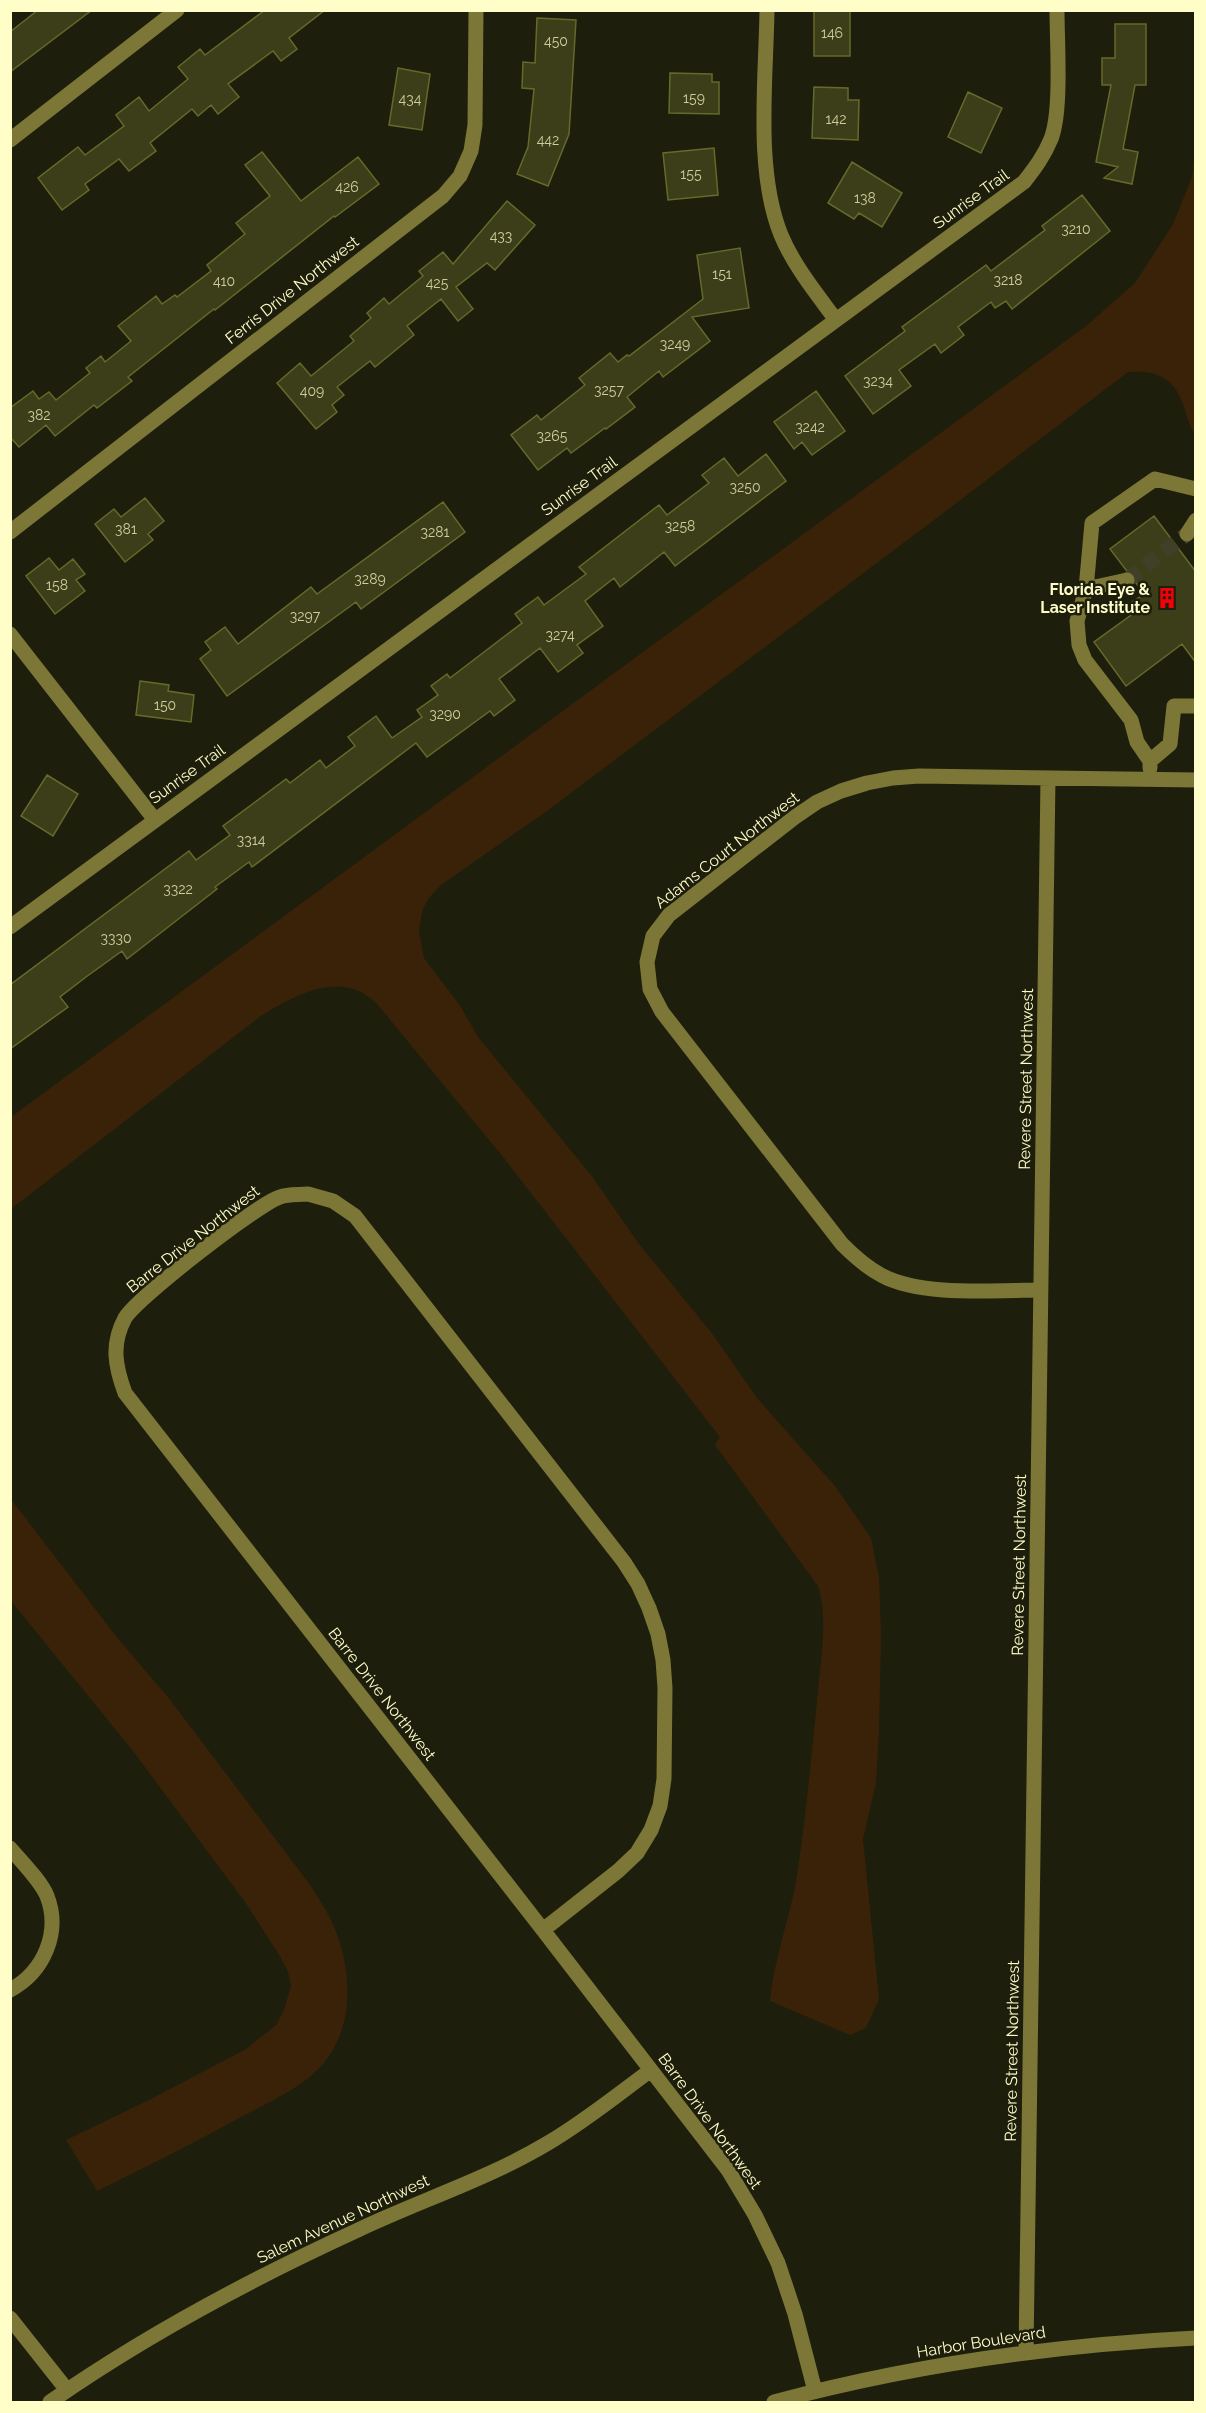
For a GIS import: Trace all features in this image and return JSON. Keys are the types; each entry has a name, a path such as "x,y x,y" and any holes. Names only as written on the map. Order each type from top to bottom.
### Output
{"street":[{"path":"10,140 177,10"},
{"name":"Ferris Drive Northwest","path":"10,532 443,195 460,176 471,151 475,125 476,10"},
{"path":"767,10 765,157 773,209 793,259 836,320"},
{"name":"Sunrise Trail","path":"10,927 1024,182 1041,161 1052,137 1056,111 1057,10"},
{"path":"1151,779 1150,761 1137,742 1131,720 1085,660 1079,645 1077,621 1086,589 1092,523 1155,479 1196,489"},
{"path":"1187,534 1196,520"},
{"path":"1086,589 1127,580"},
{"path":"10,634 155,820"},
{"path":"1150,761 1170,744 1174,706 1196,706"},
{"name":"Adams Court Northwest","path":"1041,1290 935,1289 909,1286 883,1276 861,1262 842,1244 662,1012 650,989 647,962 653,936 669,915 795,816 825,799 867,783 919,776 1196,780"},
{"name":"Revere Street Northwest","path":"1026,2352 1048,778"},
{"name":"Barre Drive Northwest","path":"543,1930 618,1871 637,1853 651,1830 660,1806 664,1779 665,1688 658,1634 649,1608 624,1562 355,1216 333,1201 308,1194 280,1197 257,1209 137,1304 126,1317 116,1341 116,1368 125,1393 728,2170 767,2239 795,2314 814,2391"},
{"path":"10,1848 46,1895 53,1921 49,1948 36,1970 10,1990"},
{"name":"Salem Avenue Northwest","path":"50,2403 156,2335 256,2279 358,2229 500,2169 548,2144 592,2115 651,2070"},
{"path":"10,2318 67,2390"},
{"name":"Harbor Boulevard","path":"774,2403 814,2391 945,2364 1026,2352 1196,2338"}],"shaded area":[{"path":"1195,154 1195,434 1179,395 1168,381 1147,372 1128,372 547,811 441,885 428,899 422,912 419,931 424,958 461,1007 478,1037 591,1175 639,1244 711,1332 757,1398 835,1486 871,1538 879,1578 881,1634 879,1732 876,1783 863,1839 879,1999 866,2028 850,2035 770,2001 775,1969 797,1876 806,1807 823,1638 823,1611 818,1586 715,1445 720,1437 503,1157 377,1004 349,988 334,987 304,993 289,1000 261,1016 11,1209 11,1117 1086,326 1135,283 1173,224 1192,177"},
{"path":"10,1498 119,1640 168,1697 311,1886 328,1914 337,1936 346,1973 348,1993 342,2031 323,2064 305,2081 168,2156 97,2191 66,2140 246,2049 276,2025 284,2010 291,1986 288,1972 280,1956 245,1902 133,1751 11,1601"}],"building":[{"path":"38,10 92,10 10,72 10,32"},
{"path":"265,10 325,10 289,38 297,49 281,61 273,51 228,84 239,97 218,114 211,105 198,116 192,109 150,143 156,151 129,171 119,159 85,184 89,190 62,210 38,178 78,147 85,155 124,126 116,115 139,97 149,111 188,79 178,67 200,49 205,55"},
{"path":"814,10 850,10 850,56 814,56"},
{"path":"537,18 576,20 569,134 548,186 517,174 528,147 534,89 522,88 523,62 535,63"},
{"path":"1115,24 1146,24 1146,85 1135,85 1123,149 1138,152 1132,184 1104,178 1118,167 1096,162 1111,85 1102,85 1102,58 1115,58"},
{"path":"398,68 430,74 422,130 389,125"},
{"path":"670,73 712,74 712,82 719,82 719,114 669,113"},
{"path":"814,87 848,88 848,100 859,100 858,140 812,138"},
{"path":"968,92 1002,108 981,153 948,137"},
{"path":"714,148 718,195 668,200 663,153"},
{"path":"262,152 301,201 358,157 379,184 334,216 128,377 132,381 97,408 94,405 55,436 46,425 19,447 10,437 10,408 33,391 39,399 49,392 56,400 90,373 86,368 101,356 105,362 131,341 118,326 156,296 162,304 175,295 177,297 211,271 207,265 245,234 236,223 270,196 245,165"},
{"path":"852,162 902,193 882,227 859,213 854,219 828,203"},
{"path":"1082,195 1110,231 1012,309 1006,301 995,308 991,302 958,327 964,335 941,353 935,344 899,370 911,386 873,414 845,376 905,331 902,327 986,265 991,271 1045,230 1042,226"},
{"path":"507,201 535,225 495,270 487,263 456,287 473,309 458,321 441,299 407,326 414,335 375,367 370,361 337,387 344,395 332,405 337,412 316,429 277,383 300,363 311,376 354,341 350,336 371,318 367,313 384,298 389,304 423,276 419,271 443,252 453,264"},
{"path":"740,248 749,308 692,317 710,341 663,377 659,371 627,397 635,407 606,429 571,453 567,448 538,470 511,435 537,415 541,420 585,385 579,378 610,353 618,362 627,355 629,356 703,299 697,255"},
{"path":"816,391 845,431 812,455 802,442 794,449 774,422"},
{"path":"766,454 786,481 675,566 664,552 620,587 614,578 585,601 603,626 577,645 583,653 558,672 540,648 499,679 515,700 494,716 490,711 427,757 416,743 252,867 249,862 215,887 217,889 127,959 122,951 86,977 60,997 68,1007 10,1049 10,985 189,851 196,860 230,835 223,826 286,779 290,783 320,760 326,768 355,746 348,737 376,716 392,738 422,717 417,710 438,695 431,686 447,674 450,678 522,623 515,614 538,597 544,605 586,574 579,567 659,505 667,515 709,483 702,475 724,458 738,476"},
{"path":"145,498 164,521 148,534 153,540 125,562 95,524 114,509 121,517"},
{"path":"443,502 465,532 361,609 356,602 227,696 200,659 211,650 205,642 225,627 238,644 311,587 317,594"},
{"name":"Florida Eye & Laser Institute","path":"1154,516 1196,572 1196,663 1182,644 1126,686 1094,642 1138,610 1132,602 1144,594 1136,583 1135,574 1126,570 1110,549"},
{"path":"49,558 59,570 73,559 85,574 76,580 85,591 55,614 26,576"},
{"path":"140,681 169,685 168,691 194,695 191,722 136,715"},
{"path":"47,775 78,794 53,836 21,816"}],"tunnel":[{"path":"1127,580 1187,534"}],"place":[{"name":"Florida Eye & Laser Institute","path":"1167,598"}]}
